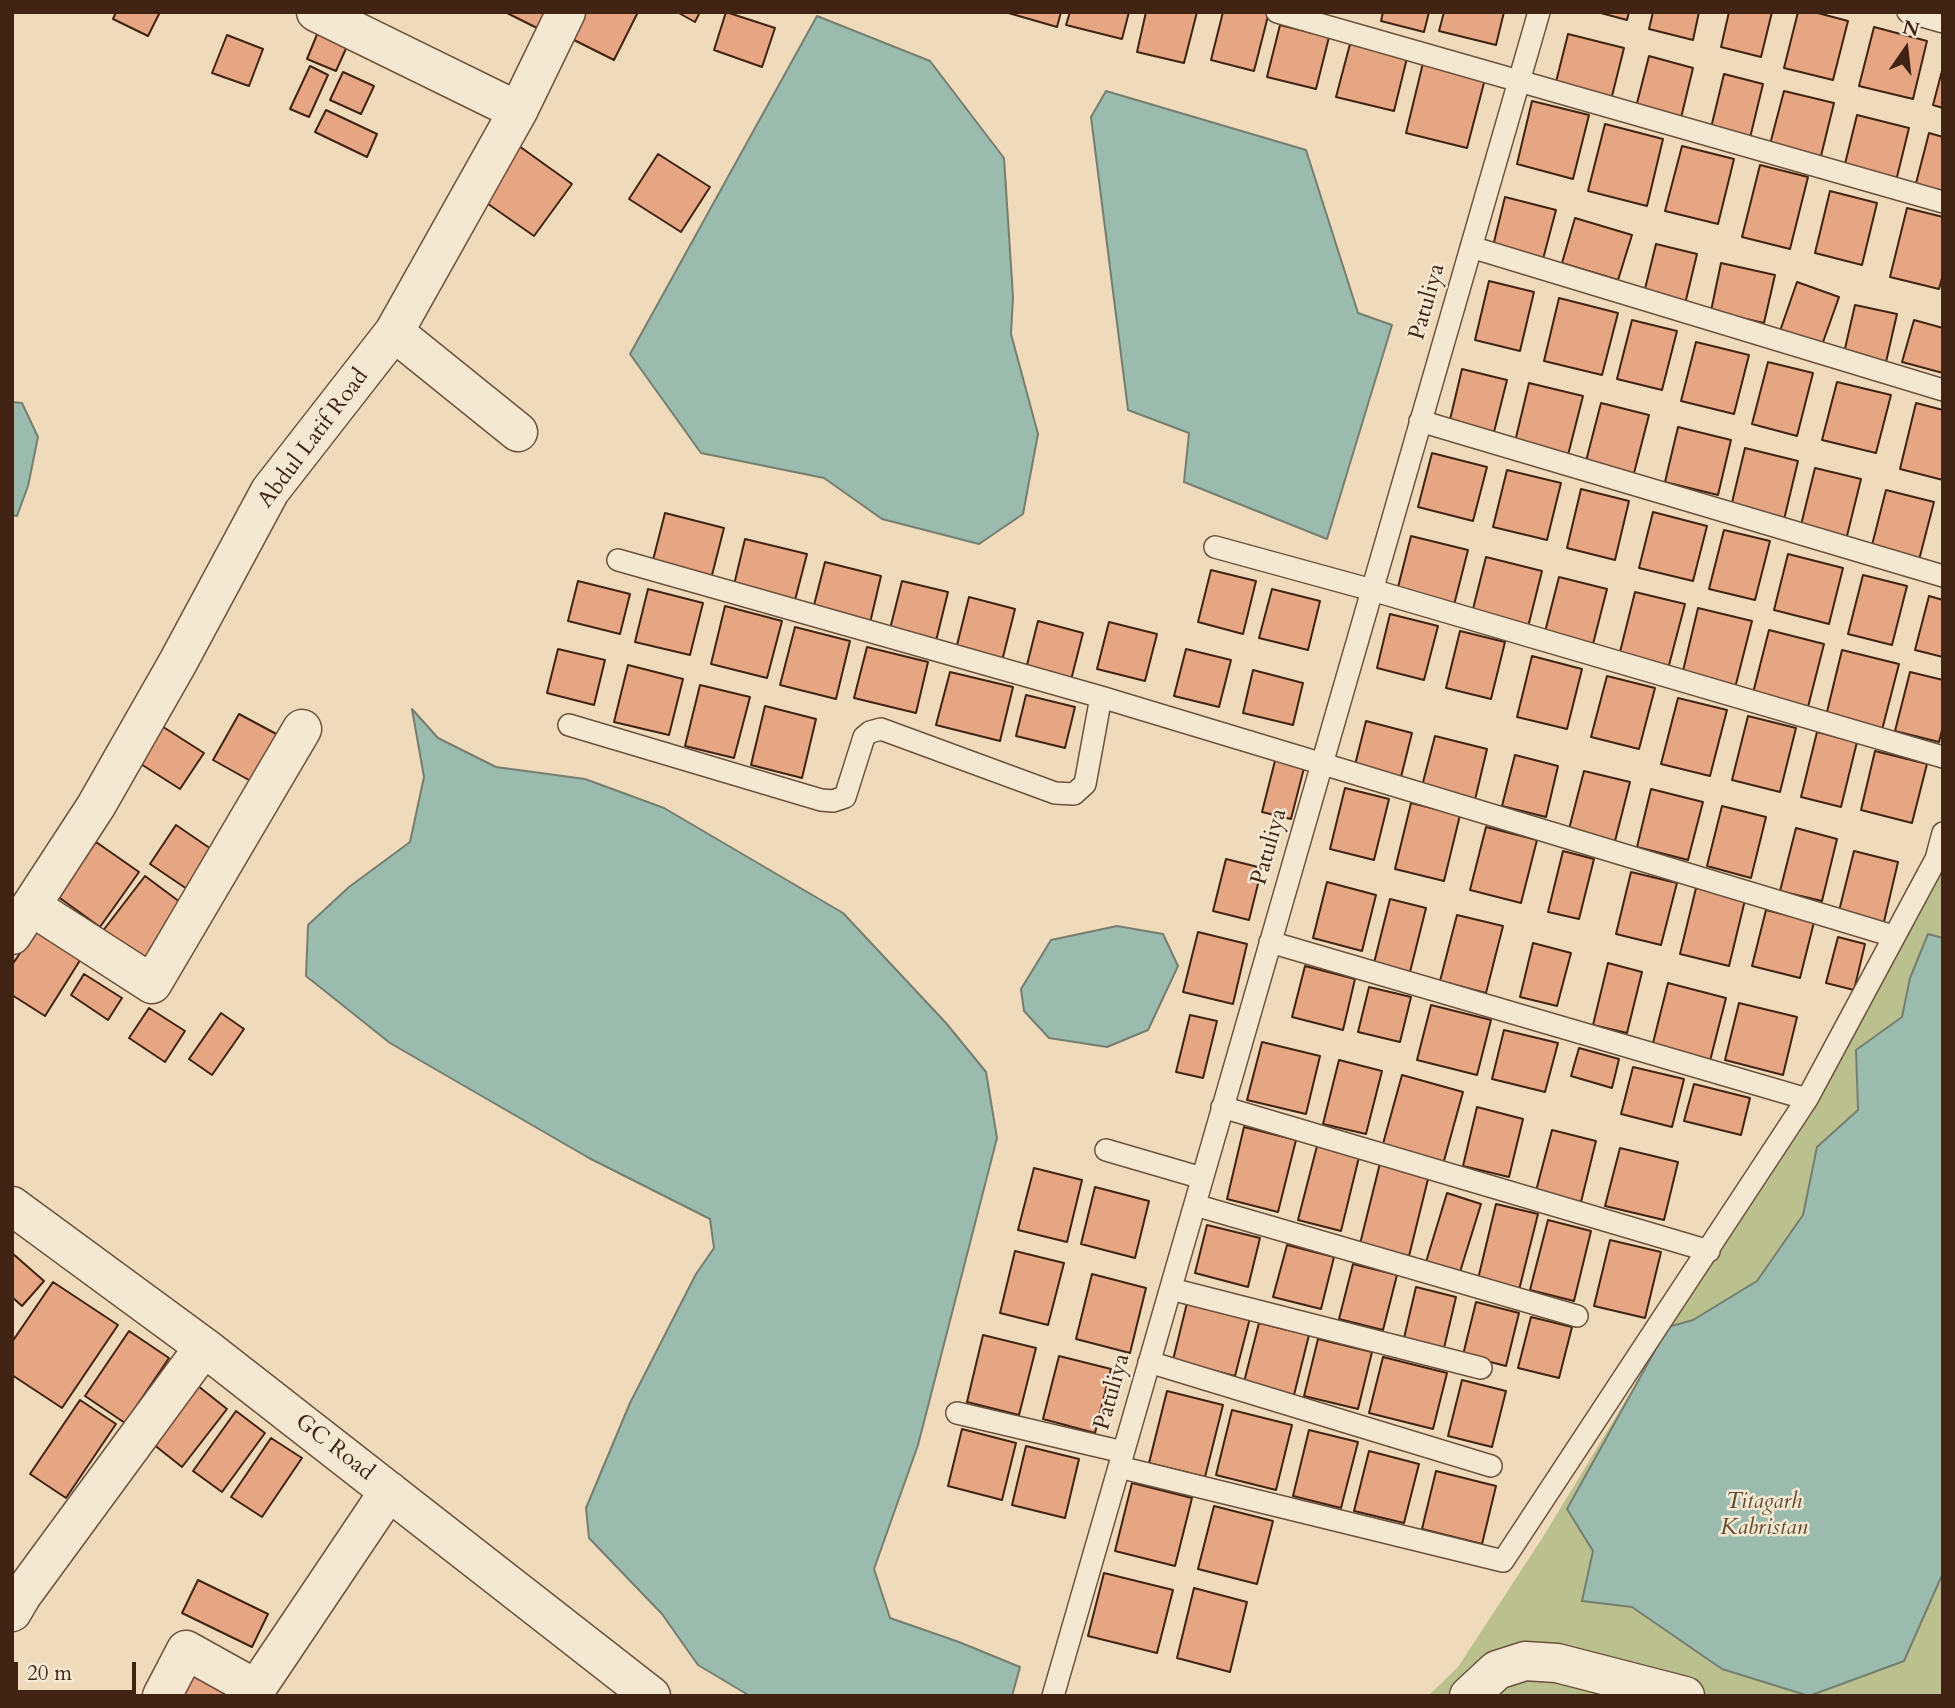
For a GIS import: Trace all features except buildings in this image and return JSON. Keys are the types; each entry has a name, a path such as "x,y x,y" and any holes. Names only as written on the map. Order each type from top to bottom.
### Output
{"street":[{"path":"316,12 518,111"},
{"name":"Abdul Latif Road","path":"22,921 103,794 270,491 394,332 518,111 566,12"},
{"path":"394,332 517,432"},
{"path":"22,921 152,984 302,729"},
{"name":"GC Road","path":"12,1206 204,1347 651,1696"},
{"path":"16,1599 204,1347"},
{"path":"162,1696 186,1650 256,1689 389,1491"},
{"path":"1469,1696 1497,1670 1525,1661 1557,1663 1685,1696"}],"lane":[{"path":"1277,12 1943,202"},
{"name":"Patuliya","path":"1053,1696 1539,12"},
{"path":"1908,12 1943,22"},
{"path":"1471,247 1943,390"},
{"path":"1420,421 1943,576"},
{"path":"1215,547 1372,590 1943,757"},
{"path":"618,560 1101,697 1893,936"},
{"path":"569,725 821,800 833,801 845,797 864,737 881,729 1055,793 1074,794 1085,784 1101,697"},
{"path":"957,1413 1121,1460 1503,1560 1807,1099 1936,859 1943,834"},
{"path":"1270,942 1807,1099"},
{"path":"1222,1107 1709,1251"},
{"path":"1106,1150 1202,1178"},
{"path":"1195,1205 1577,1316"},
{"path":"1171,1289 1481,1368"},
{"path":"1149,1362 1491,1466"}],"green space":[{"name":"Titagarh Kabristan","path":"1943,868 1943,1696 1428,1696 1458,1667 1543,1537 1754,1189"}],"shaded area":[{"path":"817,16 930,61 1004,158 1013,297 1011,334 1038,434 1023,514 979,544 882,519 824,478 701,453 630,354"},
{"path":"1106,91 1306,150 1358,313 1392,325 1327,539 1184,482 1189,433 1128,410 1091,117"},
{"path":"12,402 22,403 38,437 28,486 17,516 12,515"},
{"path":"412,709 438,738 496,767 585,779 664,808 843,913 946,1023 986,1072 997,1138 918,1445 874,1569 890,1618 1020,1667 1012,1696 750,1696 698,1665 662,1614 589,1538 586,1508 630,1403 696,1274 714,1248 710,1219 589,1158 390,1043 306,976 308,925 349,887 410,842 424,777"},
{"path":"1117,926 1163,934 1178,966 1148,1030 1107,1047 1049,1038 1024,1011 1021,989 1051,940"},
{"name":"Titagarh Kabristan","path":"1928,934 1943,938 1943,1573 1904,1661 1809,1696 1722,1669 1632,1607 1582,1601 1593,1551 1567,1509 1668,1327 1693,1320 1757,1281 1803,1215 1817,1147 1858,1110 1856,1050 1902,1017 1910,978"}]}
